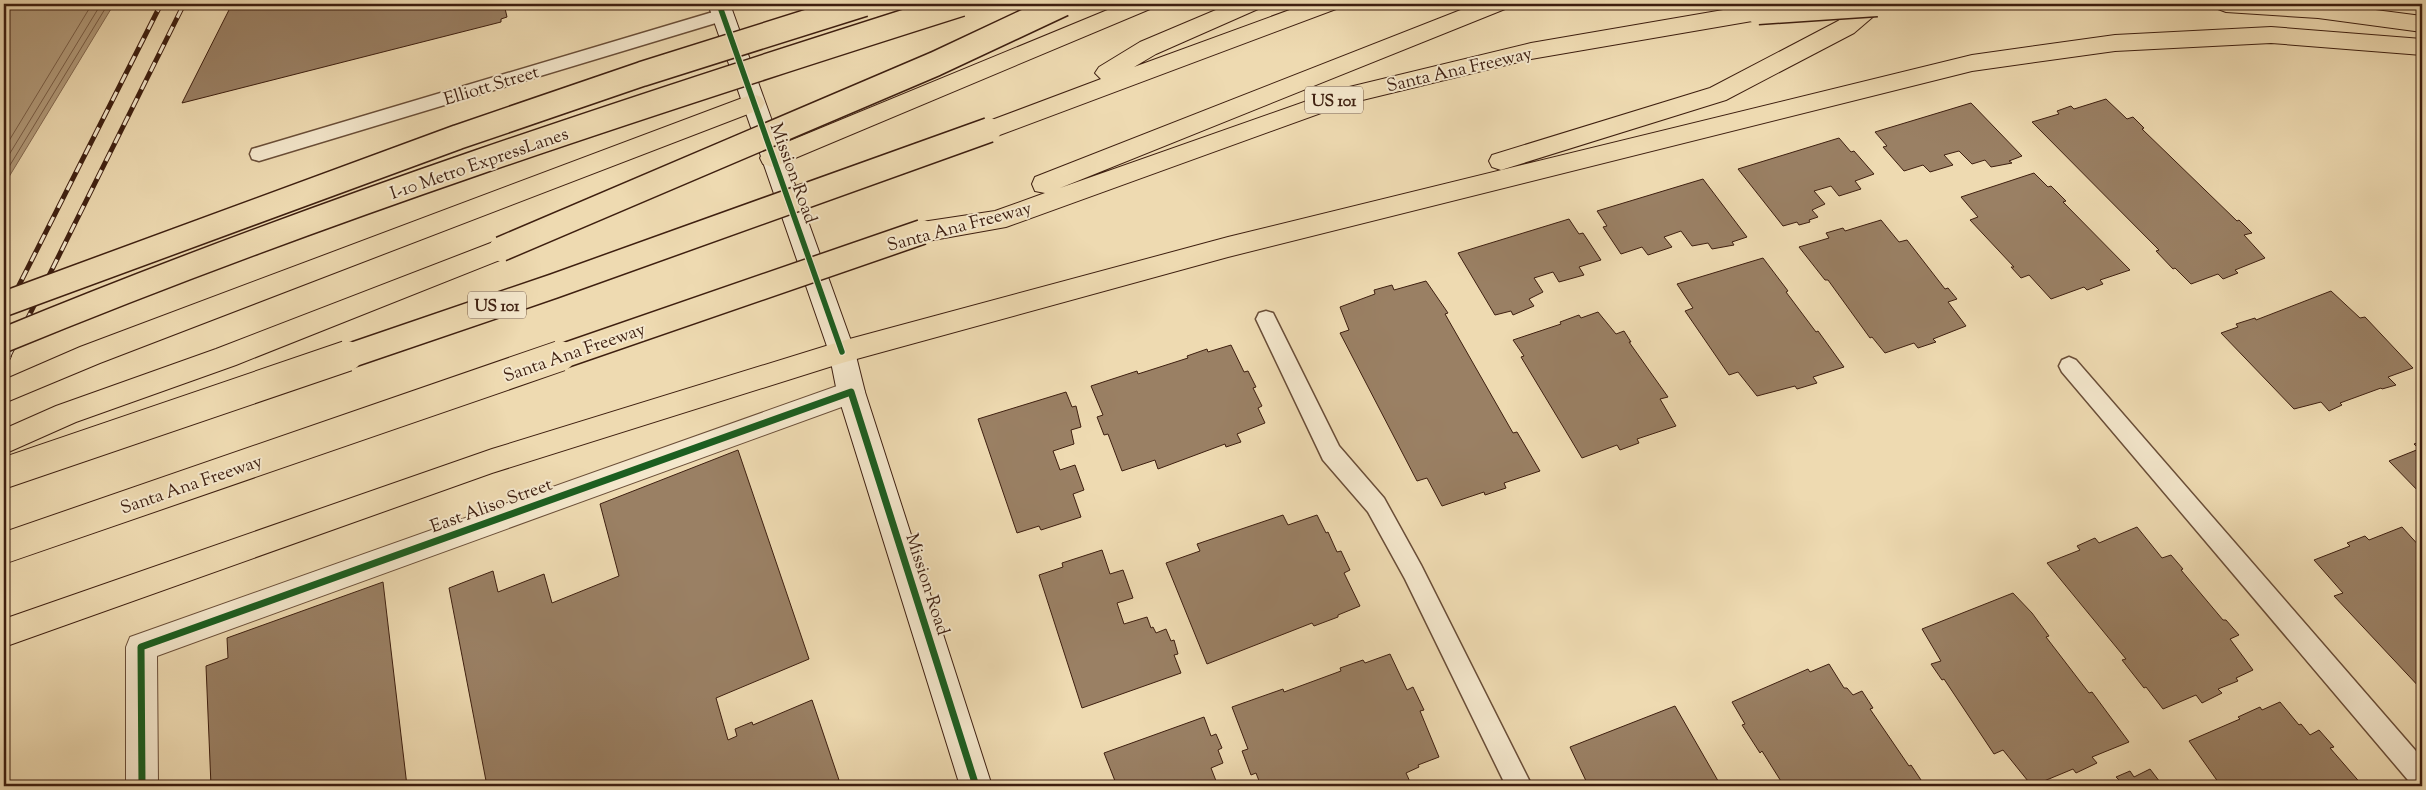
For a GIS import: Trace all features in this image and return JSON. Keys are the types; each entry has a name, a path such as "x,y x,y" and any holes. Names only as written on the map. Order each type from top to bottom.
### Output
{"highway":[{"name":"I-10 Metro ExpressLanes","path":"4,304 275,202 433,146 611,84 864,4"},
{"name":"I-10 Metro ExpressLanes","path":"4,340 69,312 407,187 665,98 961,4"},
{"path":"4,442 66,414 226,357 501,249 934,64 1063,4"},
{"path":"772,158 1142,4"},
{"path":"1045,110 1148,48 1250,4"},
{"name":"US 101","path":"4,473 545,289 1045,110 1328,4"},
{"path":"922,232 1497,4"},
{"path":"1228,247 1718,94 1846,27 1876,4"},
{"name":"Santa Ana Freeway","path":"4,548 922,232 997,220 1341,98 1531,51 1758,12 1876,4"},
{"path":"2226,4 2318,10 2422,24"},
{"path":"4,633 492,461 842,352 1228,247 1972,63 2115,43 2271,35 2422,47"},
{"path":"4,392 90,355 753,104"}],"main road":[{"name":"Mission Road","path":"721,9 842,352 851,392 976,786"},
{"name":"East Aliso Street","path":"142,786 141,647 851,392"}],"lane":[{"name":"Elliott Street","path":"259,154 721,9"},
{"path":"1266,319 1331,452 1376,505 1414,572 1519,786"},
{"path":"2069,366 2422,777"}],"water":[{"path":"4,4 114,4 4,185"}],"building":[{"path":"232,4 504,4 507,17 501,19 501,22 182,103"},
{"path":"2106,99 2127,119 2133,117 2144,128 2142,129 2237,221 2239,220 2252,233 2244,235 2265,258 2235,270 2238,273 2223,279 2218,274 2191,284 2175,268 2173,269 2156,251 2159,250 2032,122 2059,114 2057,111 2071,106 2074,109"},
{"path":"1971,103 2022,156 2009,161 2012,163 1991,167 1985,160 1972,164 1959,151 1944,155 1953,165 1930,172 1923,165 1904,171 1883,147 1887,146 1875,132"},
{"path":"1839,138 1851,152 1854,151 1874,174 1855,181 1861,189 1839,196 1831,186 1814,191 1825,204 1812,210 1818,217 1809,220 1810,222 1799,225 1797,222 1783,226 1738,169"},
{"path":"2034,173 2066,201 2063,202 2130,270 2100,280 2103,284 2087,290 2084,287 2051,299 2029,275 2021,278 2011,267 2014,267 1970,220 1978,217 1961,197"},
{"path":"1703,179 1747,237 1732,242 1734,245 1712,249 1708,243 1692,246 1681,231 1664,237 1672,247 1648,255 1642,247 1621,254 1603,227 1607,226 1597,211"},
{"path":"1569,219 1579,234 1583,233 1601,260 1579,267 1584,275 1559,282 1553,272 1534,278 1543,292 1529,299 1534,306 1513,315 1511,311 1495,315 1458,253"},
{"path":"1881,220 1899,242 1907,240 1945,289 1948,288 1957,299 1948,302 1966,326 1933,339 1936,342 1918,348 1914,343 1885,353 1872,337 1870,338 1828,280 1825,280 1799,247 1829,238 1826,233 1843,228 1845,231"},
{"path":"1763,258 1788,291 1786,292 1844,367 1813,377 1817,383 1797,389 1795,386 1757,396 1738,372 1729,375 1685,311 1693,308 1677,284"},
{"path":"1426,281 1448,313 1445,314 1513,433 1517,432 1540,471 1504,483 1506,488 1485,495 1484,492 1442,506 1427,478 1417,481 1340,333 1349,330 1340,307 1375,294 1374,290 1392,285 1394,290"},
{"path":"2331,291 2360,318 2365,317 2413,368 2388,377 2396,385 2381,388 2340,403 2342,405 2329,411 2321,402 2294,409 2221,333 2238,327 2236,324 2255,318 2256,320"},
{"path":"1598,312 1616,334 1624,331 1631,342 1629,342 1668,397 1660,399 1676,426 1637,439 1639,443 1620,450 1617,445 1582,458 1521,357 1524,356 1513,340 1561,324 1560,322 1579,315 1581,318"},
{"path":"1231,345 1244,372 1248,371 1256,387 1253,388 1262,406 1258,408 1265,423 1237,434 1241,442 1226,447 1225,444 1158,469 1155,460 1122,471 1108,434 1104,435 1097,417 1103,415 1091,386 1137,371 1138,374 1188,358 1187,356 1207,349 1208,352"},
{"path":"1066,392 1072,407 1076,406 1081,427 1071,430 1074,444 1053,451 1060,470 1075,465 1084,490 1073,494 1081,517 1041,530 1039,526 1017,533 978,419"},
{"path":"2422,441 2422,495 2389,461 2419,449 2414,444"},
{"path":"738,450 809,659 716,698 728,740 737,736 735,729 752,722 753,725 812,700 841,786 487,786 449,588 493,571 498,592 544,574 552,603 619,576 600,504"},
{"path":"1283,515 1288,525 1317,515 1326,533 1328,532 1337,552 1341,551 1350,570 1344,573 1360,606 1338,615 1338,617 1314,626 1312,623 1207,664 1166,563 1200,551 1197,544"},
{"path":"2137,527 2162,558 2171,555 2183,569 2181,570 2223,620 2226,620 2239,635 2230,639 2253,670 2236,678 2238,681 2218,689 2222,693 2202,703 2196,695 2163,709 2122,660 2126,659 2047,563 2080,550 2077,546 2095,538 2099,543"},
{"path":"2402,527 2422,549 2422,690 2334,596 2343,593 2314,560 2350,546 2347,543 2365,536 2369,540"},
{"path":"1102,550 1110,574 1123,570 1133,598 1117,603 1124,624 1147,617 1151,628 1153,627 1156,633 1166,629 1171,641 1174,640 1178,654 1174,655 1181,673 1082,708 1039,575 1063,567 1062,563"},
{"path":"383,582 407,786 211,786 206,666 228,658 227,638"},
{"path":"2013,593 2032,613 2049,636 2046,637 2089,693 2092,692 2129,742 2092,757 2097,763 2076,773 2073,769 2032,786 2003,750 1994,754 1944,679 1942,680 1931,664 1941,661 1922,629"},
{"path":"1390,654 1407,690 1413,687 1424,710 1420,711 1439,757 1418,765 1419,767 1406,773 1411,784 1404,786 1261,786 1256,773 1251,775 1242,751 1248,749 1232,707 1283,689 1284,692 1341,671 1340,668 1363,660 1365,663"},
{"path":"1829,664 1844,688 1847,688 1853,695 1862,691 1873,708 1870,709 1923,783 1913,786 1784,786 1762,751 1760,753 1742,725 1745,724 1732,702 1808,669 1810,672"},
{"path":"2280,702 2310,735 2319,730 2334,747 2330,748 2363,786 2221,786 2189,741 2240,719 2238,717 2260,707 2262,710"},
{"path":"1675,706 1721,786 1579,786 1587,783 1570,747"},
{"path":"1204,717 1211,736 1216,734 1222,748 1218,750 1223,763 1211,768 1218,786 1117,786 1104,753"},
{"path":"2150,769 2163,786 2107,786 2119,780 2116,777 2130,771 2134,777"}],"railway":[{"path":"4,315 161,4"},
{"path":"8,358 184,4"},
{"path":"4,366 8,358"}],"cycle path":[{"path":"719,4 842,352"},
{"path":"142,786 141,647 851,392 976,786"}]}
